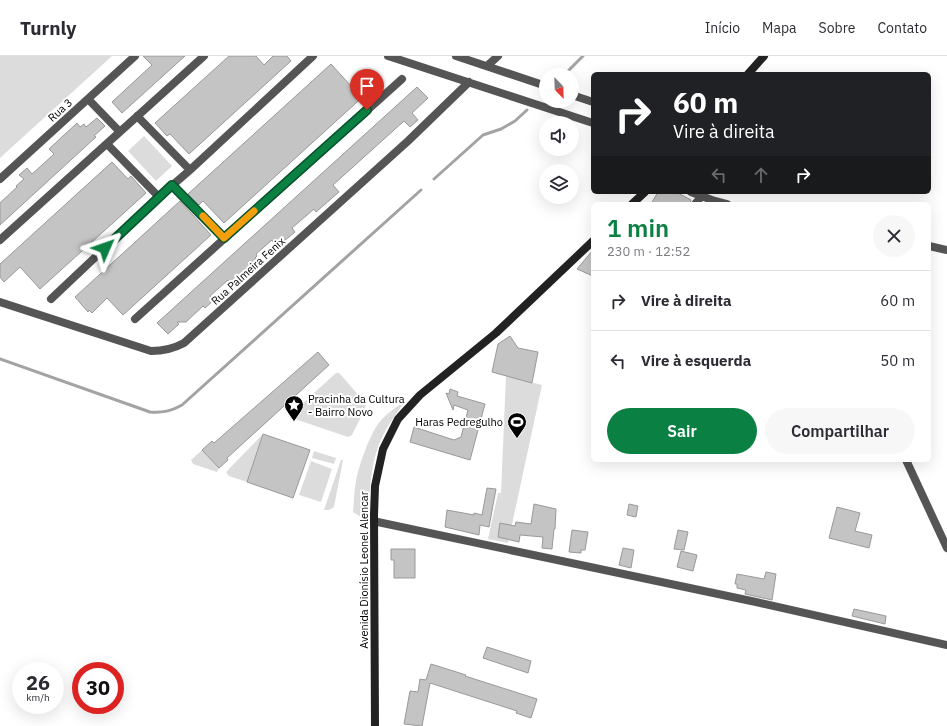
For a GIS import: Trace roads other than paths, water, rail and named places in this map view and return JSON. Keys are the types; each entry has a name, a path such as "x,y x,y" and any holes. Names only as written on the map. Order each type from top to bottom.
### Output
{"street":[{"name":"Rua 3","path":"0,179 135,56"},
{"path":"0,240 204,56"},
{"path":"51,299 159,197 313,56"},
{"path":"388,56 591,122"},
{"path":"456,56 539,84"},
{"path":"487,66 498,56"},
{"path":"750,72 764,56"},
{"path":"135,319 402,78"},
{"name":"Rua Palmeira Fenix","path":"0,302 151,351 176,348 184,343 396,152 469,82"},
{"path":"579,97 591,101"},
{"path":"88,99 120,132"},
{"path":"137,116 190,170"},
{"path":"107,144 159,197"},
{"path":"172,185 224,238"},
{"path":"634,202 642,194"},
{"path":"696,194 720,202"},
{"path":"696,202 701,196"},
{"name":"Avenida Dionísio Leonel Alencar","path":"375,726 375,486 383,449 398,419 420,395 496,333 591,243"},
{"path":"931,246 947,250"},
{"path":"907,462 947,548"},
{"path":"374,521 740,598 947,645"}],"waterway":[{"path":"571,68 583,56"},
{"path":"434,179 483,135 501,129 515,121 527,110"},
{"path":"0,359 150,412 163,412 174,409 182,405 421,190"}],"place":[{"name":"Pracinha da Cultura - Bairro Novo","path":"294,422"},
{"name":"Haras Pedregulho","path":"517,439"}]}
